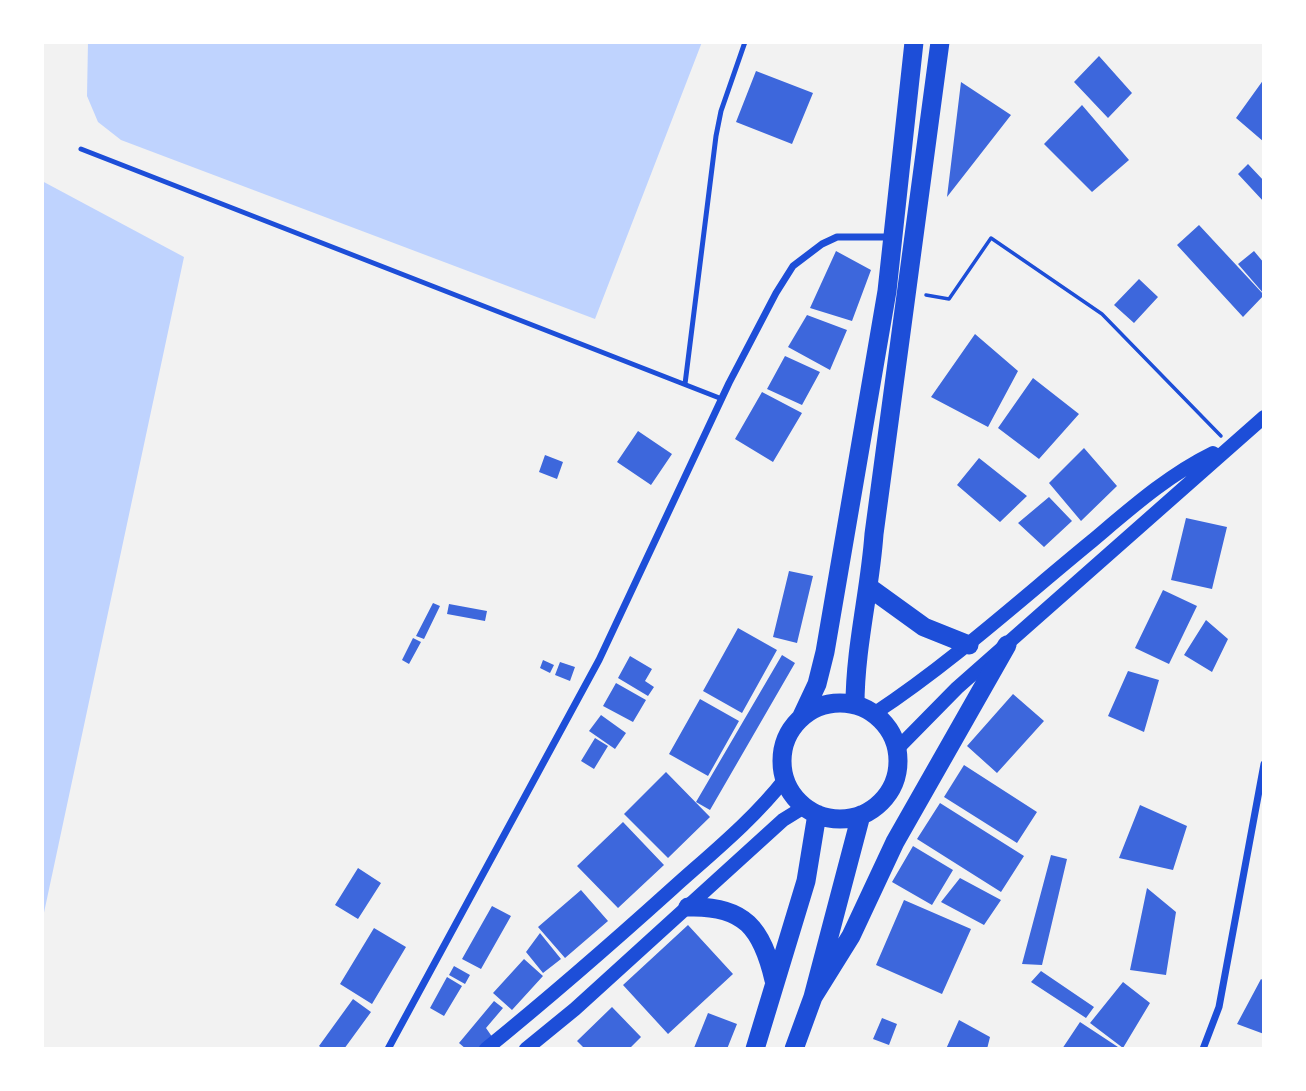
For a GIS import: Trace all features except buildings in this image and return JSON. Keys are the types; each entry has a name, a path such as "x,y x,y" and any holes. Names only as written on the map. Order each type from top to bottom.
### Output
{"highway":[{"path":"801,718 826,704 855,705 874,713 889,729 898,749 898,769 891,789 878,805 861,815 839,819 810,811 792,794 785,779 782,757 788,736 801,718 817,684 825,652 887,291 914,42"},
{"path":"855,705 855,673 870,588 874,534 940,42"},
{"path":"887,291 906,291"},
{"path":"870,588 924,627 969,645"},
{"path":"813,997 850,936 895,842 1007,645"},
{"path":"755,1049 806,881 810,811"},
{"path":"794,1049 813,997 861,815"},
{"path":"688,907 723,910 744,920 761,936 775,982"}],"main road":[{"path":"898,749 957,688 1230,444 1264,417"},
{"path":"874,713 969,645 1146,496 1190,464 1230,444"},
{"path":"486,1049 561,988 734,833 766,803 785,779"},
{"path":"527,1049 575,1009 783,820 810,811"},
{"path":"561,988 575,1009"}],"street":[{"path":"388,1049 599,660 722,399 793,266 807,253 837,237 891,237"},
{"path":"1203,1049 1219,1007 1264,764"}],"lane":[{"path":"685,384 716,136 721,111 745,42"},
{"path":"81,149 116,165 722,399"}],"path":[{"path":"906,291 949,299 991,238 1102,314 1230,444"}],"water":[{"path":"88,42 702,42 595,319 121,140 98,122 87,96"},
{"path":"42,181 184,257 42,922"}]}
